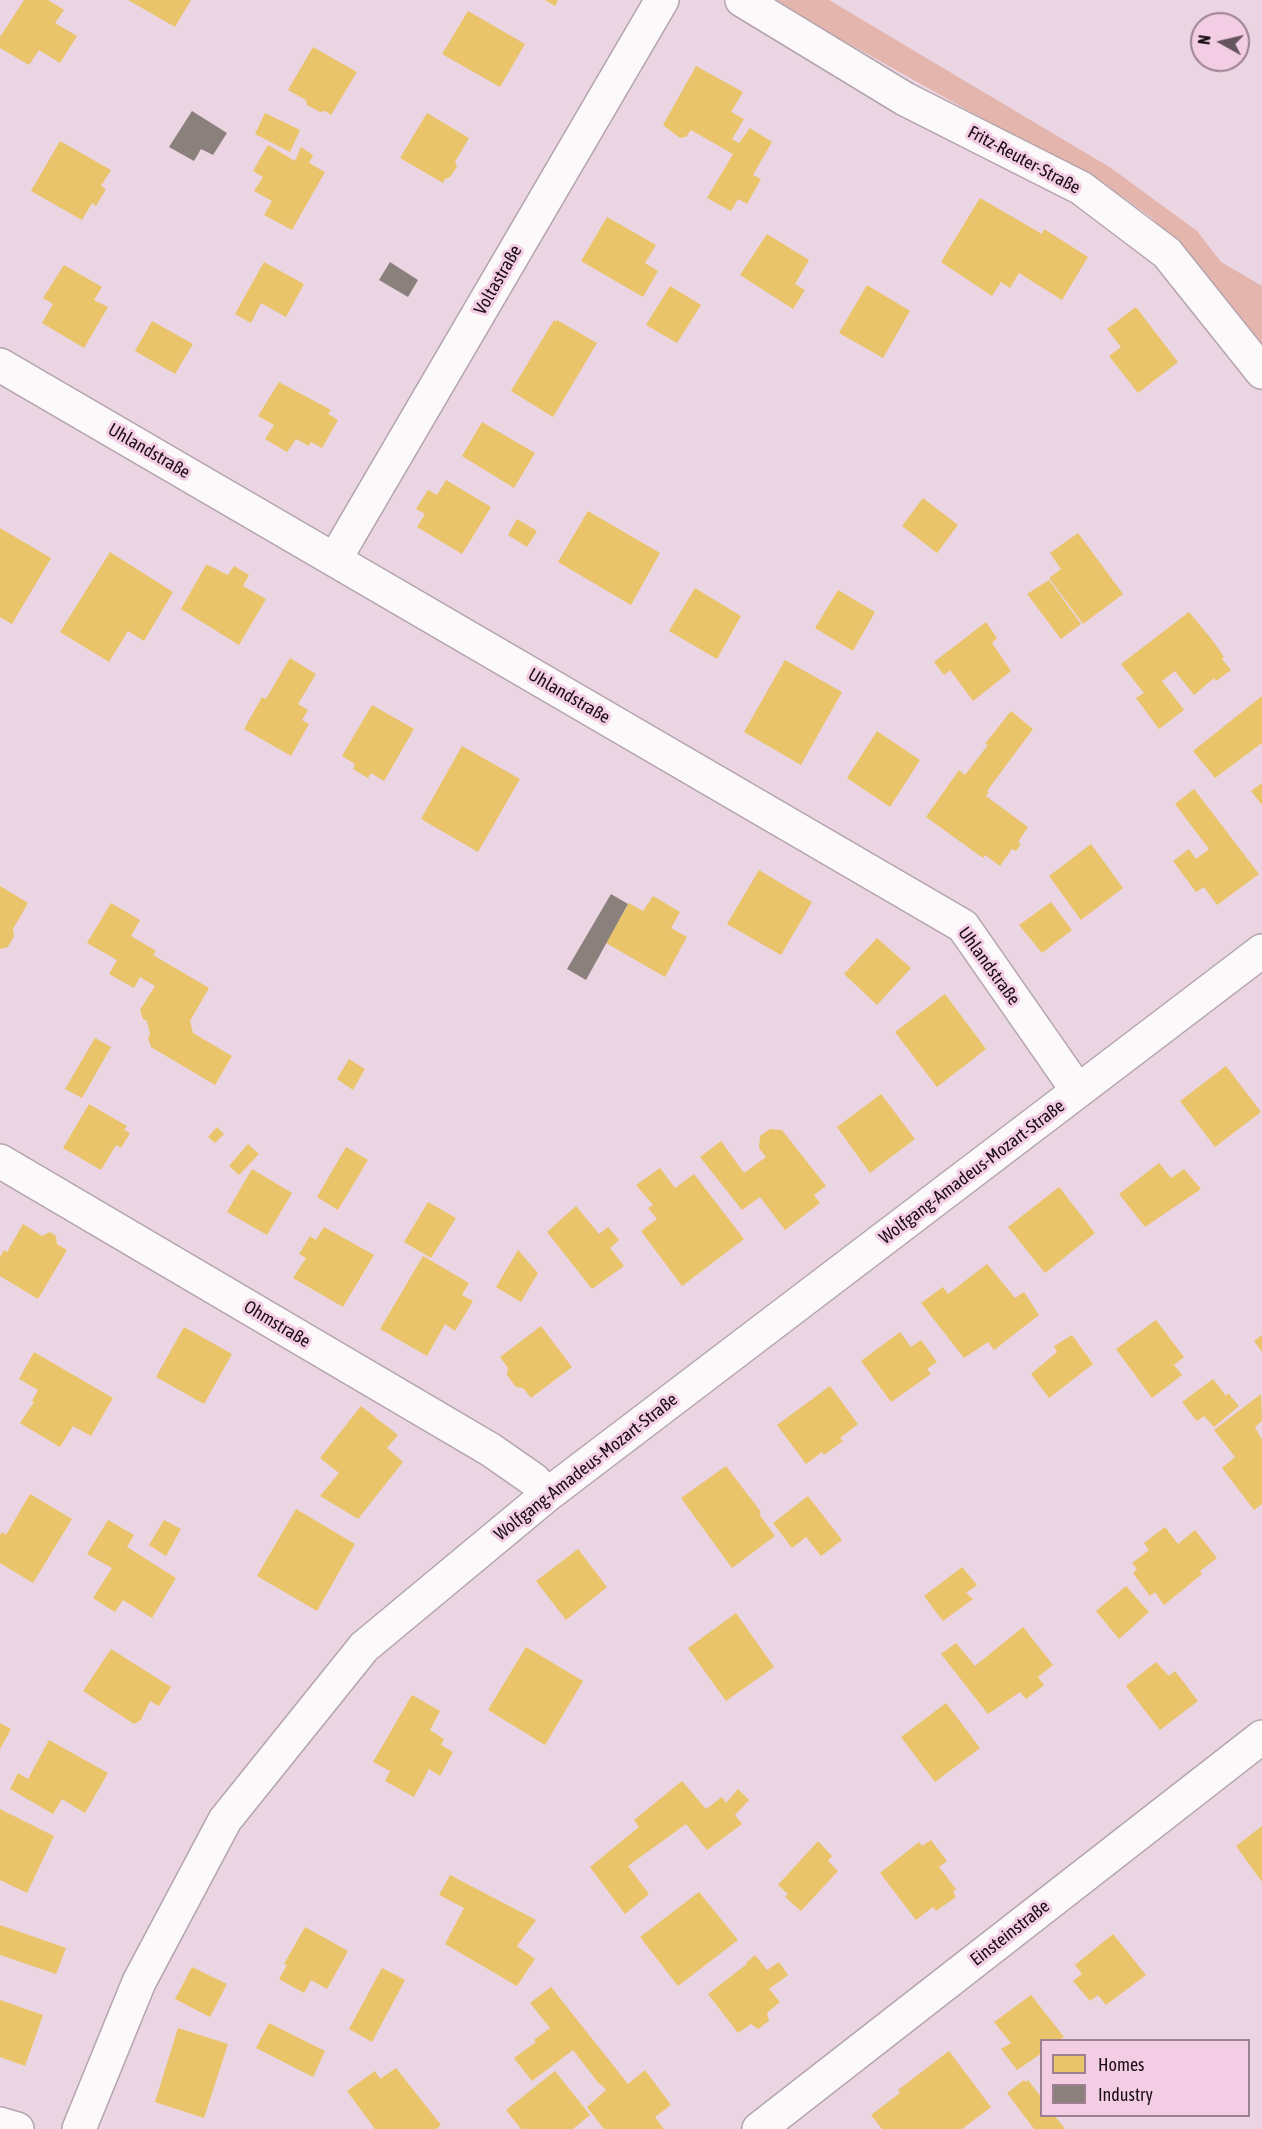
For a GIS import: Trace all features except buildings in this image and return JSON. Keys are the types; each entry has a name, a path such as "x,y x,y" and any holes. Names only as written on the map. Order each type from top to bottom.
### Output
{"street":[{"name":"Voltastraße","path":"335,559 662,0"},
{"name":"Fritz-Reuter-Straße","path":"742,0 905,99 1081,188 1167,253 1262,372"},
{"name":"Uhlandstraße","path":"0,365 963,926 1078,1091"},
{"name":"Wolfgang-Amadeus-Mozart-Straße","path":"79,2129 139,1982 225,1820 364,1647 547,1495 1262,951"},
{"name":"Ohmstraße","path":"0,1161 491,1450 534,1480 547,1495"},
{"name":"Einsteinstraße","path":"759,2129 1262,1737"},
{"path":"0,2124 17,2129"}],"shaded area":[{"path":"771,0 829,0 1111,168 1197,231 1221,262 1262,286 1262,354 1152,218 1126,199"}]}
